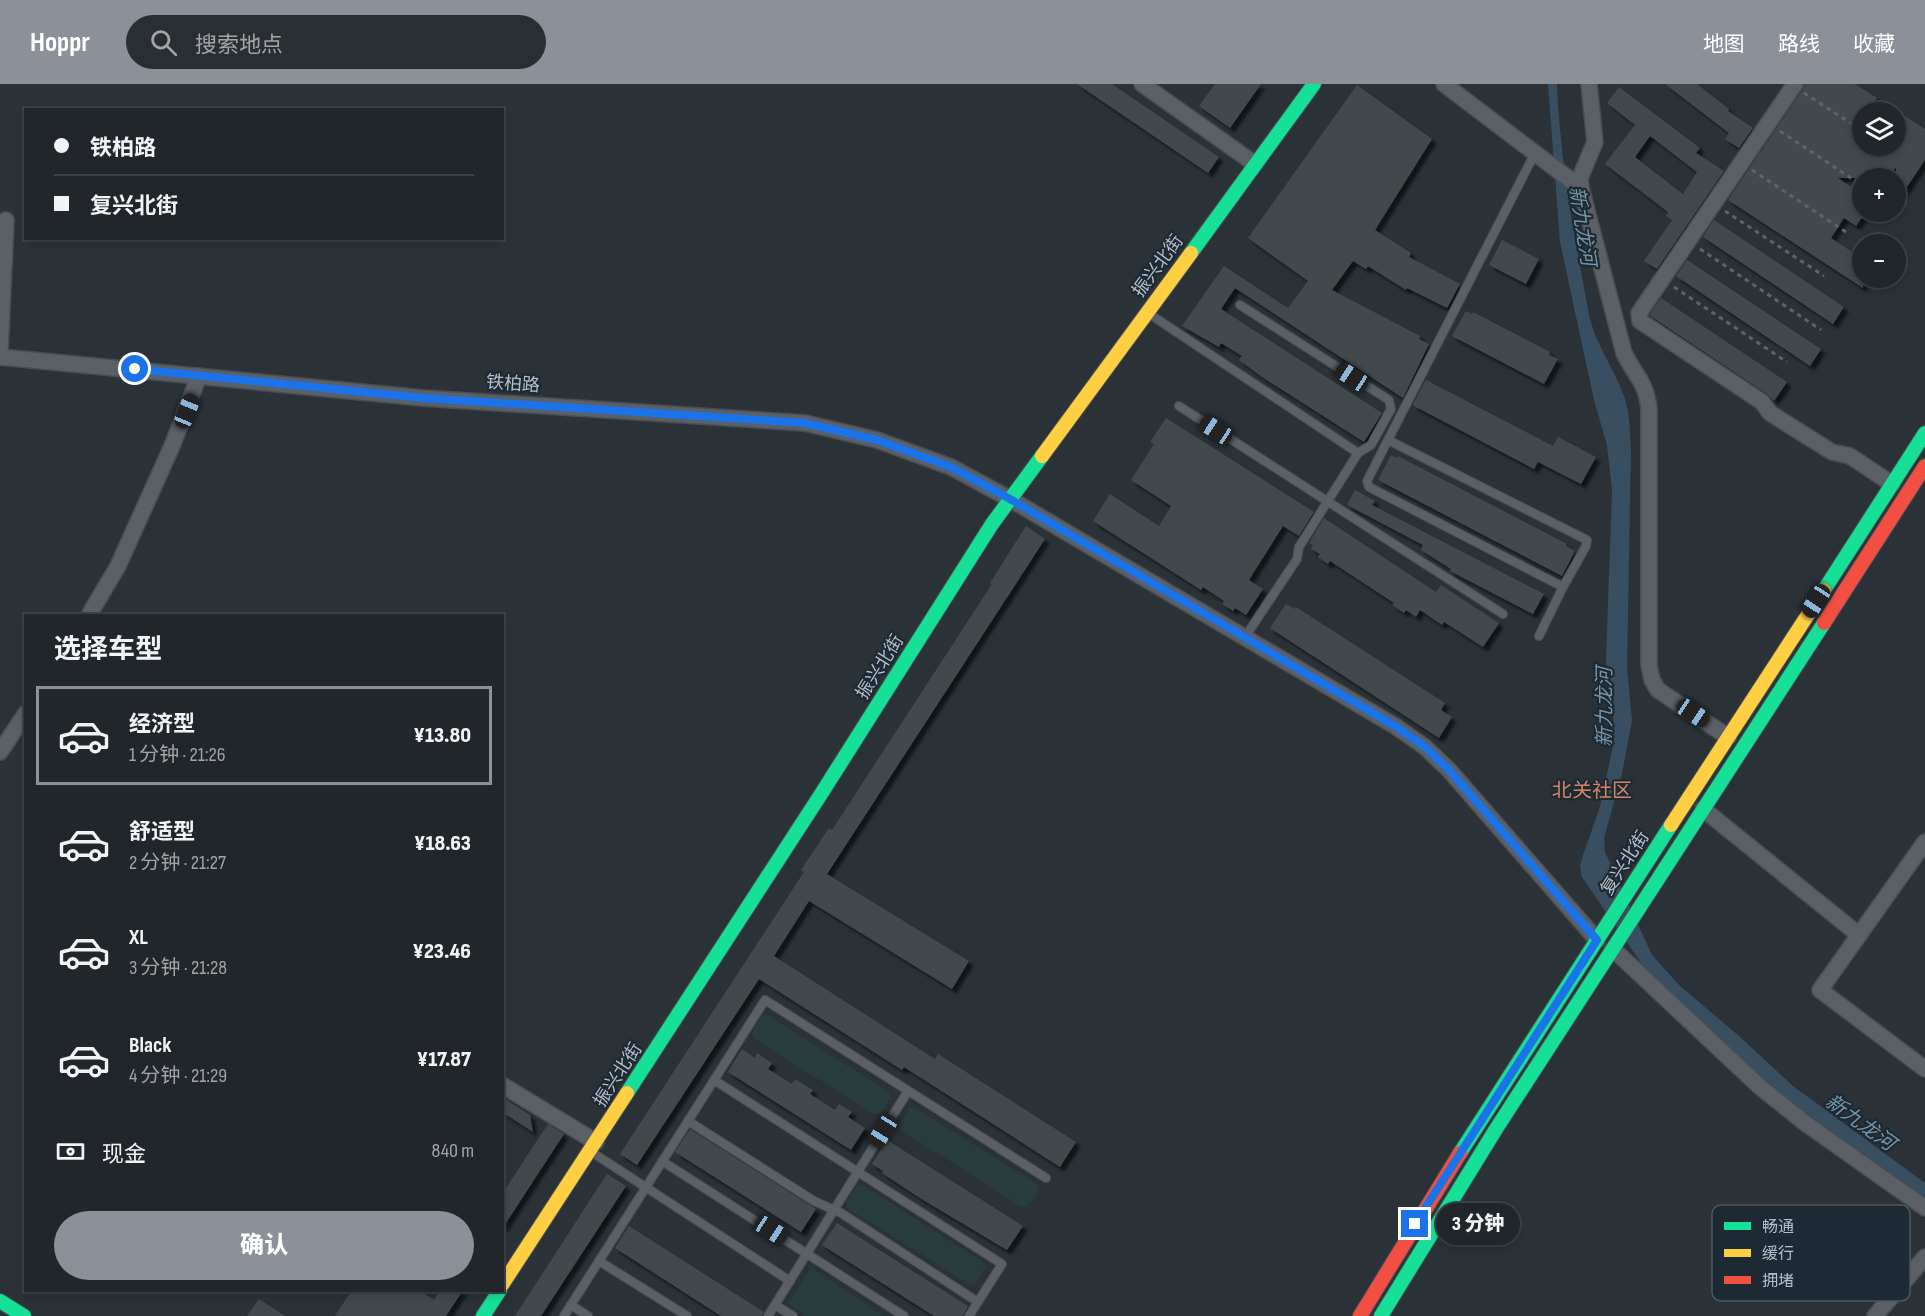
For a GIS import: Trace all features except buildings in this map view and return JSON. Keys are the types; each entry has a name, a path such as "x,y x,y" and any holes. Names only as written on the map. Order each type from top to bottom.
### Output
{"main road":[{"name":"振兴北街","path":"504,1283 992,524 1314,84"},
{"name":"复兴北街","path":"1360,1316 1475,1129 1925,433"},
{"name":"复兴北街","path":"1381,1316 1496,1129 1925,466"},
{"path":"483,1316 499,1292"},
{"path":"0,1301 24,1316"}],"street":[{"path":"1142,84 1255,164"},
{"path":"1444,84 1577,185 1624,352 1630,366 1642,380 1647,394 1649,409 1649,665 1652,680 1658,690 1728,737"},
{"path":"1577,185 1595,142 1589,84"},
{"path":"1794,85 1639,313 1640,321 1762,402 1770,413 1832,452 1850,456 1892,484"},
{"path":"0,351 6,220"},
{"name":"铁柏路","path":"0,357 423,398 805,423 898,447 951,467 1010,499 1395,726 1425,747 1449,770 1600,935"},
{"path":"90,614 118,566 172,446 199,376"},
{"path":"0,752 24,716"},
{"path":"1703,809 1859,935"},
{"path":"1925,842 1820,990 1925,1069"},
{"path":"1615,945 1759,1086 1805,1124 1925,1208"},
{"path":"504,1086 593,1146"},
{"path":"1910,1275 1925,1257"},
{"path":"1875,1316 1888,1301"}],"lane":[{"path":"1540,156 1367,481 1369,487 1563,587"},
{"path":"1240,305 1389,400 1391,409 1371,445 1358,453 1299,547 1297,559 1245,638"},
{"path":"1147,312 1358,453"},
{"path":"1179,406 1503,614"},
{"path":"1388,440 1587,540 1539,636"},
{"path":"564,1316 765,1000 1046,1178"},
{"path":"714,1080 1002,1263 969,1316"},
{"path":"768,1316 908,1090"},
{"path":"688,1120 978,1302"},
{"path":"593,1146 646,1187 790,1281"},
{"path":"662,1161 904,1316"},
{"path":"599,1261 687,1316"},
{"path":"571,1305 588,1316"},
{"path":"775,1305 793,1316"}],"path":[{"path":"1794,85 1852,125"},
{"path":"1768,123 1852,179"},
{"path":"1741,162 1846,232"},
{"path":"1713,203 1824,276"},
{"path":"1688,241 1821,330"},
{"path":"1662,279 1787,362"}],"green space":[{"path":"767,1015 889,1092 891,1097 880,1113 874,1114 753,1038 752,1032 762,1016"},
{"path":"910,1108 915,1108 1037,1184 1039,1189 1029,1206 1022,1207 901,1130 900,1125"},
{"path":"862,1185 983,1262 985,1267 975,1283 969,1284 847,1208 846,1202 857,1186"},
{"path":"811,1268 883,1315 806,1316 788,1304"}],"water":[{"path":"1548,84 1557,84 1565,173 1590,319 1624,396 1630,430 1627,668 1632,720 1622,774 1604,838 1605,852 1652,955 1680,986 1793,1086 1925,1183 1925,1200 1828,1133 1796,1107 1650,976 1582,877 1580,866 1600,807 1614,741 1613,706 1606,661 1612,490 1607,445 1594,400 1560,242"}],"traffic: fast":[{"path":"1191,253 1314,84"},
{"path":"1824,590 1925,433"},
{"path":"627,1093 823,791 992,524 1042,456"},
{"path":"1381,1316 1496,1129 1824,623"},
{"path":"1460,1153 1671,825"},
{"path":"483,1316 499,1292"},
{"path":"0,1301 24,1316"}],"traffic: slow":[{"path":"1042,456 1191,253"},
{"path":"1671,825 1824,590"},
{"path":"504,1282 627,1093"}],"traffic: jam":[{"path":"1824,623 1925,466"},
{"path":"1360,1316 1460,1153"}],"district":[{"name":"北关社区","path":"1592,791"}],"route":[{"path":"135,369 423,398 805,423 877,440 951,467 1010,499 1395,726 1425,747 1449,770 1597,940 1415,1224"}],"water label":[{"name":"新九龙河","path":"1582,226"},
{"name":"新九龙河","path":"1605,707"},
{"name":"新九龙河","path":"1860,1123"}]}
